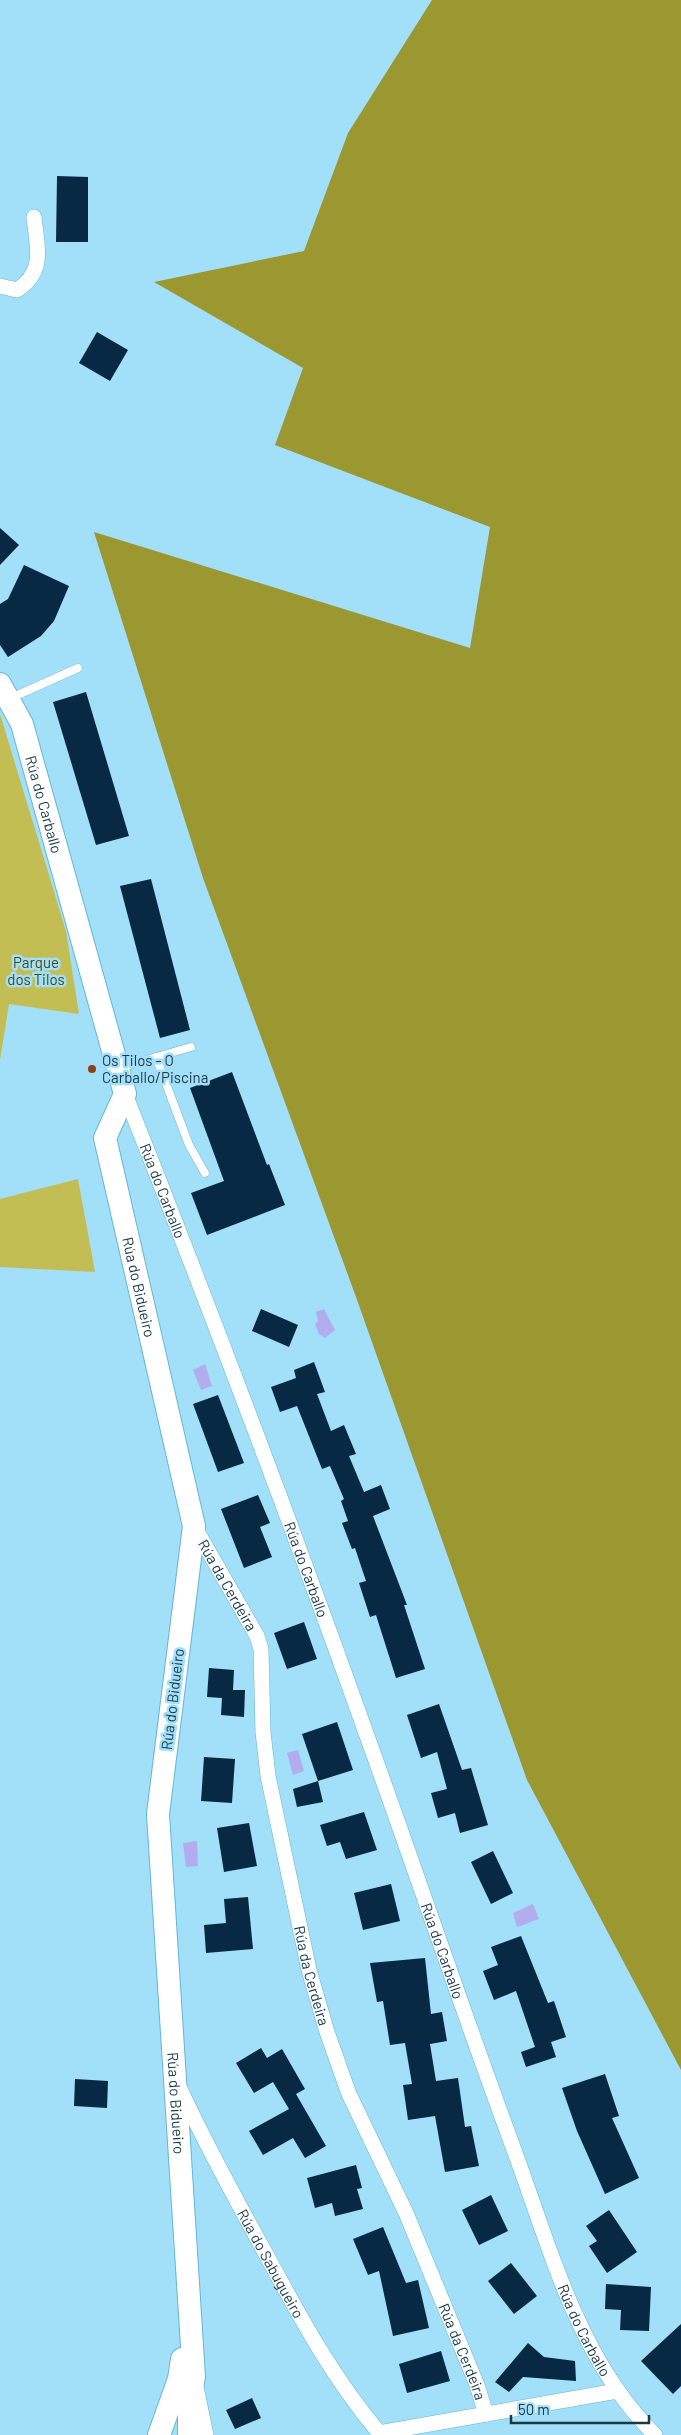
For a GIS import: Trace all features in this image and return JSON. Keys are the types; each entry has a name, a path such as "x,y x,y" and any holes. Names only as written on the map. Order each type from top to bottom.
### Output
{"street":[{"path":"0,286 18,290 34,274 38,260 34,218"},
{"name":"Rúa do Carballo","path":"5,692 22,724 125,1094 338,1652 553,2257 583,2331 617,2391 655,2435"},
{"name":"Rúa do Bidueiro","path":"125,1094 105,1138 194,1526 158,1814 196,2411 206,2435"},
{"name":"Rúa da Cerdeira","path":"194,1526 257,1636 261,1649 263,1732 268,1776 309,1970 327,2032 350,2094 406,2213 477,2385 486,2414"},
{"name":"Rúa do Sabugueiro","path":"176,2080 205,2142 310,2334 342,2387 380,2434"},
{"name":"Rúa do Bidueiro","path":"161,2433 179,2380 191,2319"},
{"path":"380,2434 617,2391"},
{"path":"161,2433 180,2406 196,2411"},
{"name":"Rúa do Bidueiro","path":"189,2435 196,2411"}],"lane":[{"path":"5,692 78,668"},
{"path":"118,1068 191,1047"},
{"path":"156,1057 189,1145 205,1173"}],"green space":[{"name":"Parque dos Tilos","path":"0,714 66,931 79,1014 9,1004 0,1060"},
{"path":"78,1179 95,1272 0,1267 0,1199"}],"shaded area":[{"path":"432,0 681,0 681,2070 527,1780 356,1297 203,878 94,532 470,648 490,527 275,445 303,368 154,282 304,251 348,133"},
{"path":"324,1309 335,1330 325,1338 319,1334 315,1324 318,1321 316,1312"},
{"path":"205,1364 212,1386 201,1390 193,1370"},
{"path":"298,1750 304,1771 293,1775 287,1753"},
{"path":"197,1841 198,1866 186,1867 183,1843"},
{"path":"533,1904 539,1919 517,1927 513,1913"}],"building":[{"path":"57,176 88,177 88,242 56,242"},
{"path":"97,332 128,350 110,381 79,363"},
{"path":"0,528 19,545 0,565"},
{"path":"24,565 69,586 54,621 41,636 8,657 0,645 0,604 8,599"},
{"path":"86,692 129,836 96,845 53,702"},
{"path":"151,879 190,1030 160,1038 120,886"},
{"path":"232,1072 267,1165 269,1164 285,1205 207,1235 191,1193 224,1181 190,1088"},
{"path":"261,1309 298,1325 289,1347 252,1331"},
{"path":"314,1362 325,1392 317,1394 331,1431 344,1425 356,1454 349,1456 364,1492 381,1485 390,1509 373,1516 407,1605 404,1605 425,1669 396,1678 376,1615 370,1617 359,1583 366,1581 355,1548 352,1549 342,1523 348,1521 341,1501 344,1499 330,1466 322,1469 297,1406 280,1412 271,1387 296,1378 294,1370"},
{"path":"218,1395 244,1463 218,1472 193,1404"},
{"path":"258,1495 270,1523 260,1527 272,1557 244,1568 221,1509"},
{"path":"304,1622 317,1659 287,1669 274,1633"},
{"path":"209,1668 234,1670 233,1690 245,1690 244,1717 221,1715 222,1698 207,1697"},
{"path":"439,1704 462,1770 471,1768 488,1825 460,1833 455,1813 438,1818 431,1793 447,1789 437,1752 421,1758 407,1715"},
{"path":"337,1722 353,1770 318,1781 302,1734"},
{"path":"204,1757 235,1759 232,1803 201,1801"},
{"path":"318,1781 323,1802 297,1807 293,1789"},
{"path":"364,1812 377,1850 346,1859 340,1842 327,1846 320,1825"},
{"path":"249,1823 257,1866 224,1872 217,1828"},
{"path":"493,1851 513,1893 491,1904 471,1862"},
{"path":"391,1884 400,1921 363,1930 354,1893"},
{"path":"248,1897 253,1949 206,1953 204,1925 226,1923 224,1899"},
{"path":"521,1936 548,2003 554,2001 566,2037 551,2042 556,2057 526,2067 521,2052 535,2047 516,1991 494,2000 483,1971 498,1965 491,1947"},
{"path":"425,1958 431,2014 442,2012 447,2041 430,2044 436,2081 458,2078 465,2127 471,2126 479,2166 445,2172 435,2116 408,2120 403,2085 412,2084 405,2043 390,2045 383,2001 377,2002 370,1963"},
{"path":"261,2048 267,2058 282,2049 305,2089 296,2094 326,2146 305,2158 293,2138 263,2155 249,2131 289,2109 273,2082 254,2093 236,2063"},
{"path":"605,2074 619,2116 612,2118 639,2178 605,2194 577,2131 562,2088"},
{"path":"75,2079 108,2081 107,2108 74,2106"},
{"path":"356,2165 362,2188 357,2189 363,2209 335,2216 332,2203 315,2208 307,2178"},
{"path":"491,2195 508,2231 479,2245 462,2210"},
{"path":"609,2210 637,2252 607,2273 589,2246 597,2241 586,2226"},
{"path":"383,2227 406,2283 418,2280 429,2328 393,2336 379,2271 368,2275 353,2239"},
{"path":"511,2263 537,2296 514,2314 488,2281"},
{"path":"606,2284 651,2287 649,2331 620,2330 621,2310 605,2309"},
{"path":"681,2324 681,2386 673,2394 641,2361"},
{"path":"528,2343 544,2357 575,2361 576,2381 523,2377 509,2392 495,2382"},
{"path":"441,2351 450,2381 407,2393 399,2364"},
{"path":"252,2398 261,2418 235,2429 226,2410"}],"place":[{"name":"Os Tilos - O Carballo/Piscina","path":"92,1069"}]}
